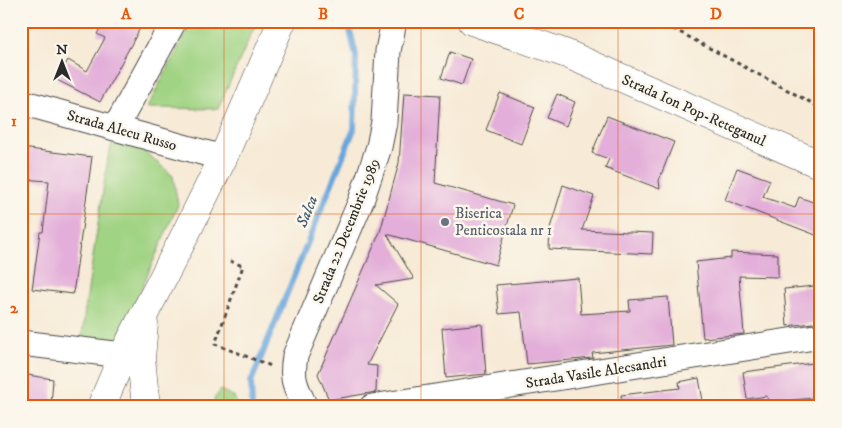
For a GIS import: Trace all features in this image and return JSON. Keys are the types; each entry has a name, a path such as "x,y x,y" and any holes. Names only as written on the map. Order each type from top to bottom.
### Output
{"main road":[{"path":"101,407 123,355 147,306 223,158 282,21"},
{"name":"Strada Ion Pop-Reteganul","path":"472,21 567,54 821,166"},
{"name":"Strada Ion Pop-Reteganul","path":"525,21 567,54"},
{"path":"146,407 141,358 147,306"}],"street":[{"path":"116,127 174,21"},
{"name":"Strada 22 Decembrie 1989","path":"305,407 292,372 295,356 361,201 379,147 384,122 388,51 394,21"},
{"name":"Strada Alecu Russo","path":"21,102 223,158"},
{"name":"Strada Vasile Alecsandri","path":"372,407 821,336"},
{"path":"21,343 123,355"}],"path":[{"path":"659,21 821,108"},
{"path":"230,261 242,266 215,344 278,368"}],"green space":[{"path":"192,21 257,21 218,109 147,108"},
{"path":"113,140 136,144 173,176 178,205 117,344 82,336 108,158"},
{"path":"221,390 234,397 239,407 216,407 214,399"}],"building":[{"path":"104,21 144,21 100,102 57,80 68,60 87,71 105,38 97,34"},
{"path":"450,52 471,59 462,85 441,78"},
{"path":"404,93 440,95 435,183 513,205 496,265 387,234 414,279 376,285 398,304 367,365 377,366 376,392 329,400 318,374 380,232 399,163"},
{"path":"500,93 535,107 521,144 486,130"},
{"path":"557,94 575,102 566,126 547,118"},
{"path":"607,116 674,142 659,180 660,189 605,168 609,159 592,153"},
{"path":"21,148 92,157 73,294 32,289 40,232 43,232 49,181 21,179"},
{"path":"737,168 770,180 763,197 795,208 799,197 821,205 821,237 725,200"},
{"path":"563,185 594,196 582,230 653,233 652,254 549,249 550,228"},
{"path":"731,252 778,254 778,277 739,276 744,334 703,338 696,262 731,258"},
{"path":"578,278 581,314 630,311 629,300 668,297 672,345 592,353 593,358 527,364 521,312 499,314 496,285"},
{"path":"815,286 816,306 821,305 821,322 787,326 784,289"},
{"path":"482,324 486,374 446,378 442,328"},
{"path":"821,362 821,397 768,403 767,396 747,399 743,372"},
{"path":"21,374 53,379 51,407 21,407"},
{"path":"699,378 704,407 622,407 621,395 680,388 679,382"}],"waterway":[{"name":"Salca","path":"252,407 251,382 354,129 356,56 348,21"}],"place":[{"name":"Biserica Penticostala nr 1","path":"445,222"}]}
